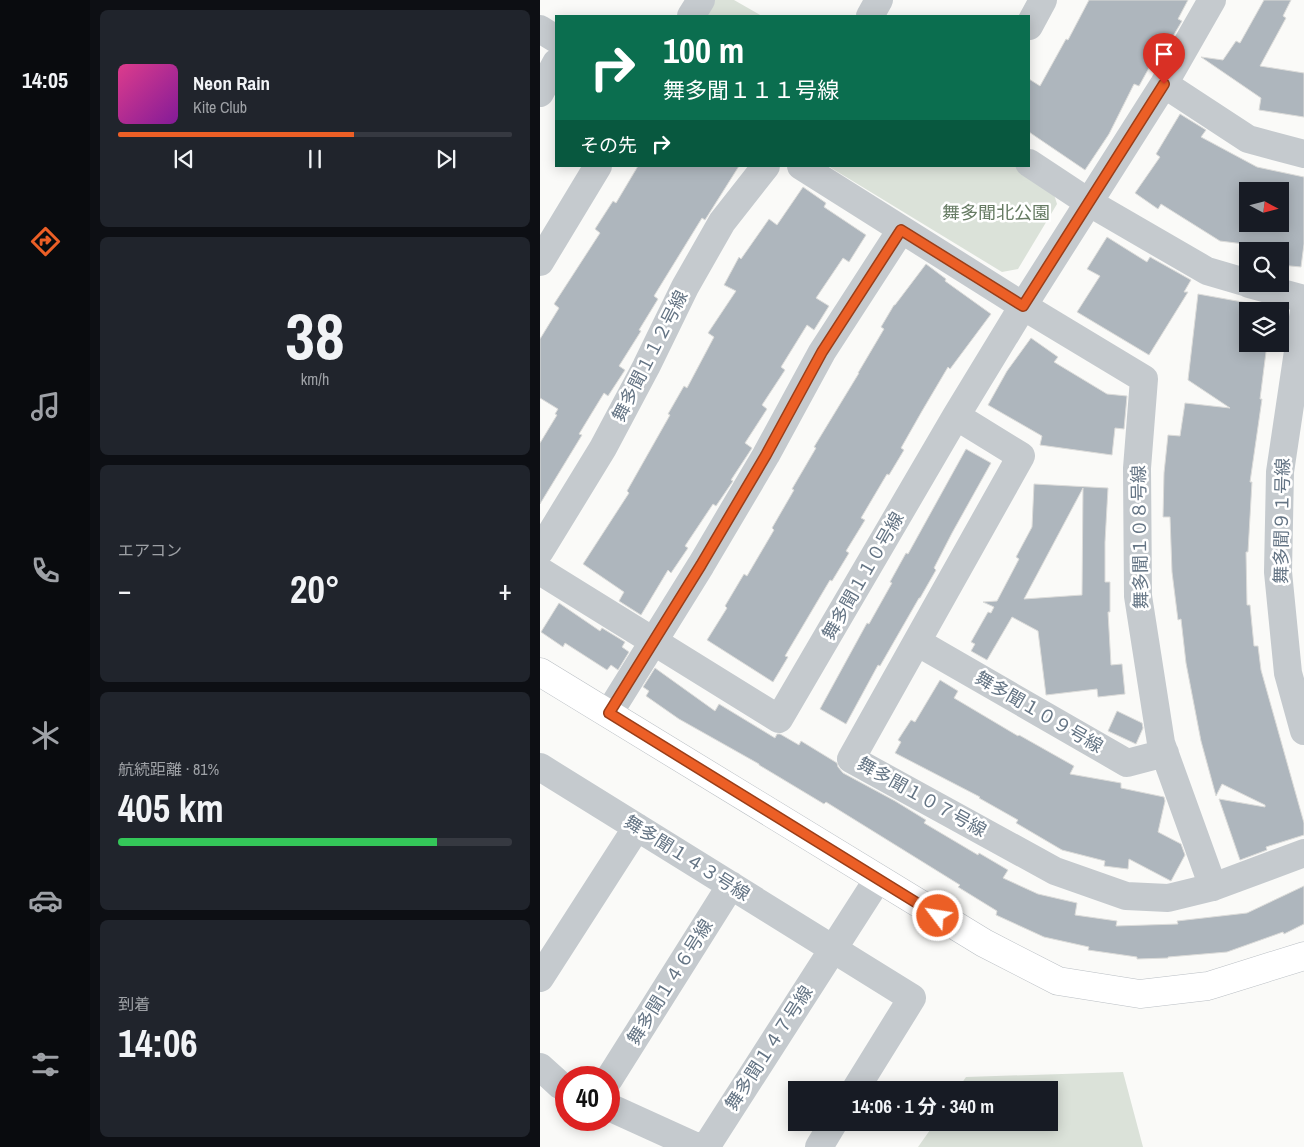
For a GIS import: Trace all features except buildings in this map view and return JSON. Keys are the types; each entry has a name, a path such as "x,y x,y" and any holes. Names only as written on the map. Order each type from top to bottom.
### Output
{"street":[{"path":"692,15 700,0"},
{"path":"871,15 879,0"},
{"path":"1030,24 1043,0"},
{"name":"舞多聞１１０号線","path":"653,642 779,720 956,416 1088,202 1164,84 1212,0"},
{"path":"540,29 555,38"},
{"path":"540,93 555,65"},
{"path":"1164,84 1248,139 1304,154"},
{"path":"1030,164 1088,202 1207,272 1239,281"},
{"path":"540,262 597,167"},
{"name":"舞多聞１１２号線","path":"540,551 604,448 685,287 722,222 765,167"},
{"path":"803,167 1023,306"},
{"path":"609,713 766,455 822,352 901,230"},
{"path":"1276,292 1304,300"},
{"name":"舞多聞１０８号線","path":"1023,306 1144,379 1137,468 1138,596 1161,743 1213,887"},
{"name":"舞多聞９１号線","path":"1304,311 1280,472 1278,572 1288,673 1304,731"},
{"name":"舞多聞１０７号線","path":"956,416 1021,456 851,759 1055,871 1126,896 1168,898 1213,887 1304,853"},
{"path":"540,571 653,642"},
{"name":"舞多聞１０９号線","path":"917,642 1127,763 1165,753"},
{"path":"540,672 984,943 1058,981 1140,994 1208,986 1304,956"},
{"name":"舞多聞１４３号線","path":"540,766 833,949"},
{"path":"540,978 637,827"},
{"name":"舞多聞１４７号線","path":"706,1147 878,879"},
{"name":"舞多聞１４６号線","path":"617,1066 731,885"},
{"path":"833,949 912,998 861,1081"},
{"path":"540,1067 555,1080"},
{"path":"620,1112 698,1147"},
{"path":"819,1147 829,1131"}],"green space":[{"path":"710,0 734,0 760,15 701,15"},
{"name":"舞多聞北公園","path":"830,167 1018,167 1052,188 1057,204 1018,269 1002,272"},
{"path":"1123,1072 1143,1147 918,1147 929,1131 1058,1131 1058,1081 963,1081 966,1077"}],"route":[{"path":"938,916 609,713 701,565 766,455 822,352 901,230 1023,306 1164,84"}]}
